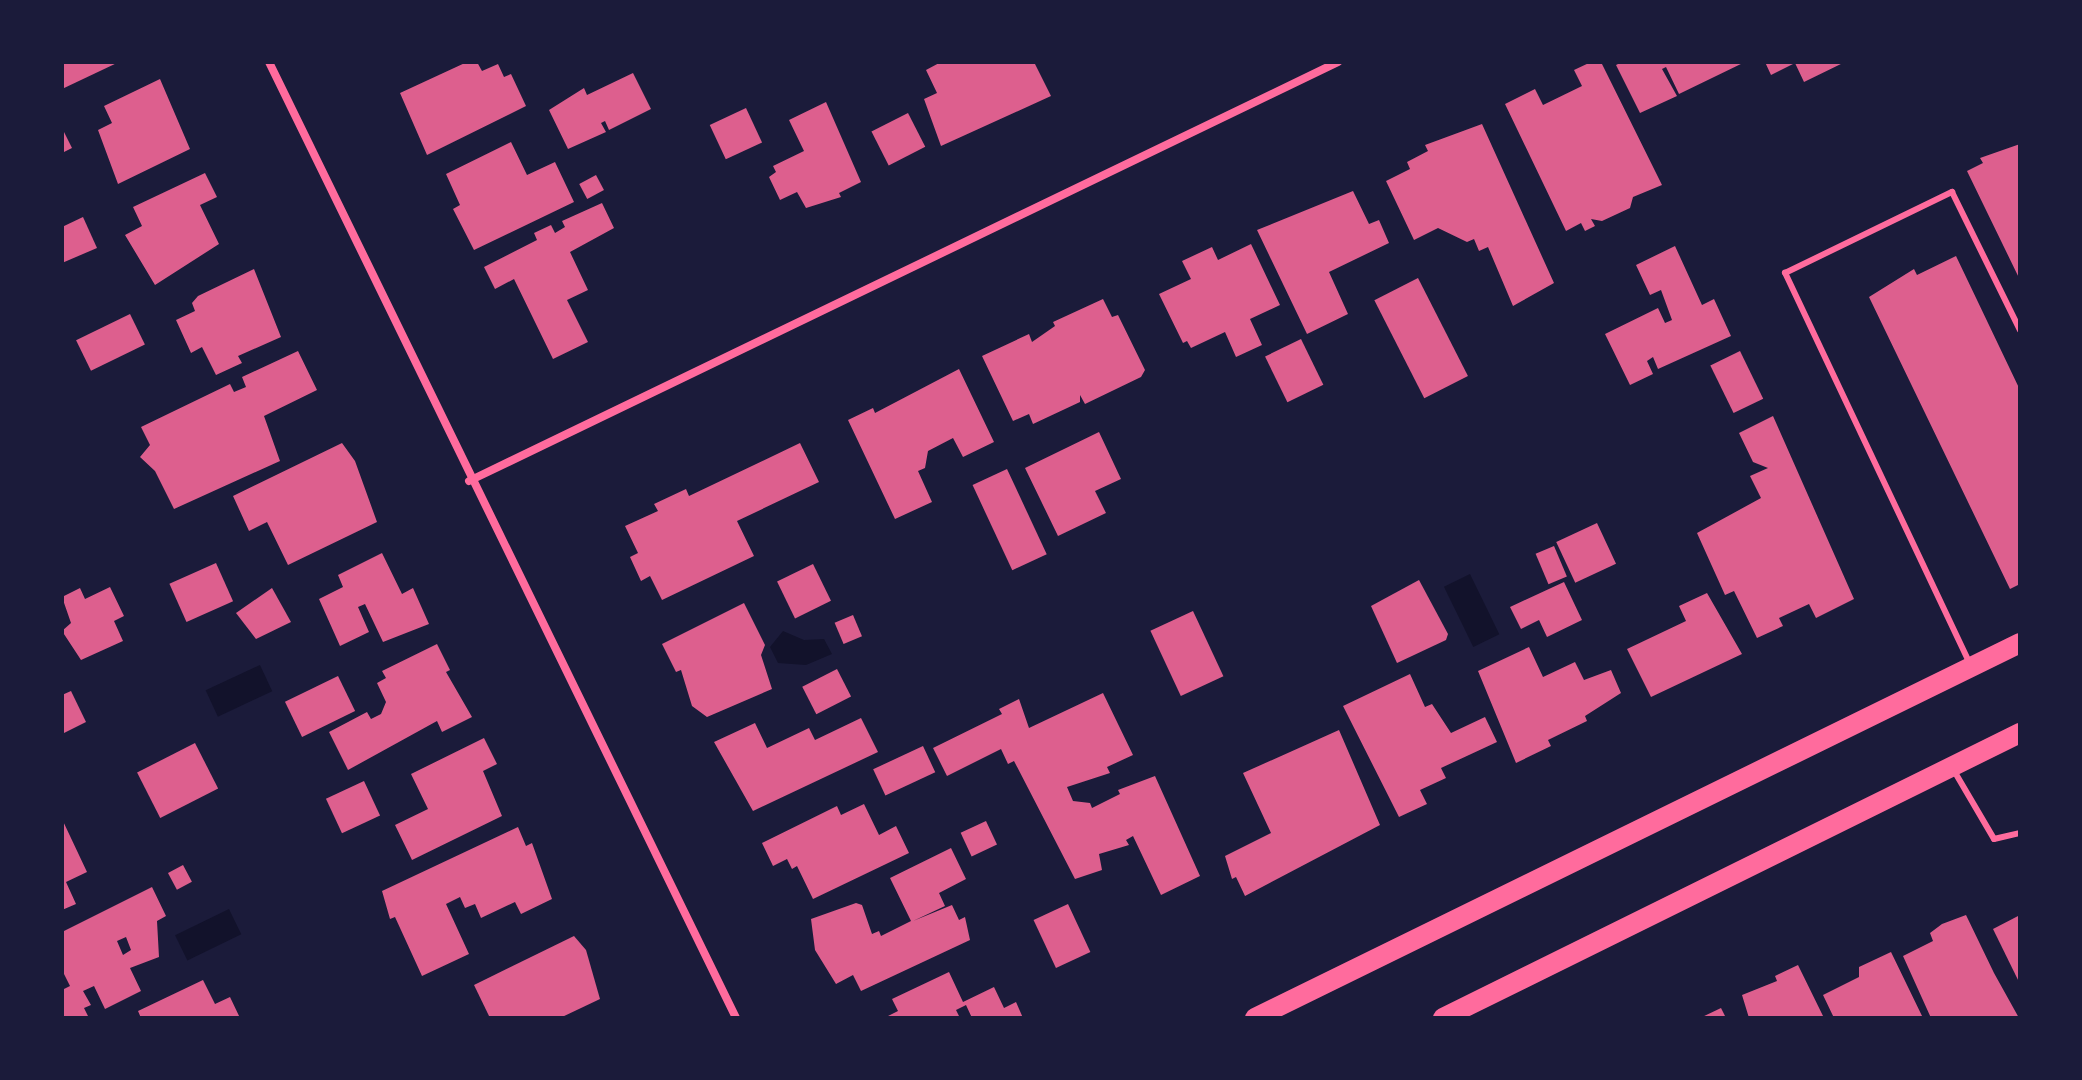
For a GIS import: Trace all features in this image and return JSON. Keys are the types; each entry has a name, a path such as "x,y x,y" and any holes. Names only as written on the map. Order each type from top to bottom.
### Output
{"main road":[{"path":"1255,1018 2020,643"},
{"path":"1443,1018 2020,733"}],"street":[{"path":"269,62 469,481 736,1018"},
{"path":"469,481 1338,62"}],"lane":[{"path":"1971,667 1785,273 1952,192 2020,330"},
{"path":"1951,766 1994,839 2020,833"}],"shaded area":[{"path":"1470,574 1499,634 1473,647 1444,587"},
{"path":"783,631 804,640 824,639 832,654 806,665 778,663 770,647"},
{"path":"260,665 272,691 218,717 206,690"},
{"path":"229,909 241,934 187,960 175,935"}],"building":[{"path":"62,62 119,62 62,89"},
{"path":"467,62 477,62 482,71 498,64 504,77 511,74 526,106 427,155 400,93"},
{"path":"941,62 1034,62 1051,96 941,146 924,99 937,93 926,70"},
{"path":"1591,62 1601,62 1662,185 1633,197 1630,208 1602,221 1591,219 1595,226 1585,231 1581,223 1566,231 1505,104 1535,89 1543,105 1582,86 1574,70"},
{"path":"1622,62 1745,62 1679,94 1666,67 1662,69 1677,96 1640,113 1616,65"},
{"path":"1765,62 1845,62 1804,82 1795,63 1771,75"},
{"path":"633,73 651,109 609,130 605,121 601,123 606,132 568,149 549,110 584,88 587,95"},
{"path":"160,79 190,149 118,184 98,130 112,123 104,106"},
{"path":"826,102 861,182 839,193 841,197 806,208 797,192 780,200 769,177 776,172 773,166 804,151 789,120"},
{"path":"746,108 762,142 726,159 710,125"},
{"path":"908,113 925,147 889,165 871,132"},
{"path":"1482,124 1554,283 1513,306 1488,247 1479,251 1474,239 1467,242 1438,228 1414,240 1386,181 1410,169 1407,162 1428,151 1425,145"},
{"path":"62,128 72,148 62,153"},
{"path":"511,142 527,175 555,162 574,202 474,250 453,209 460,205 446,174"},
{"path":"2020,144 2020,280 1967,171 1983,163 1980,158"},
{"path":"205,173 217,197 200,205 219,244 155,285 125,235 142,226 133,207"},
{"path":"596,175 604,190 587,199 579,184"},
{"path":"1353,191 1369,224 1379,220 1389,243 1329,272 1348,314 1307,334 1257,230"},
{"path":"602,203 614,228 570,252 588,290 567,300 588,342 553,359 514,279 495,289 484,267 537,240 534,233 551,225 555,233 565,227 562,221"},
{"path":"83,217 97,248 62,263 62,227"},
{"path":"1251,244 1280,305 1250,319 1262,345 1236,357 1225,332 1191,348 1187,341 1183,343 1159,294 1191,279 1182,261 1212,247 1218,260"},
{"path":"1675,246 1702,305 1714,299 1731,336 1658,369 1653,357 1647,361 1653,374 1630,385 1605,334 1658,308 1665,323 1672,320 1661,290 1650,295 1636,265"},
{"path":"1956,256 2020,390 2020,584 2010,589 1869,297 1914,269 1917,275"},
{"path":"254,269 281,337 238,356 242,363 216,375 202,347 191,353 176,320 195,311 192,303 198,296"},
{"path":"1418,278 1468,376 1424,398 1374,300"},
{"path":"1103,299 1112,317 1118,315 1145,370 1141,377 1085,404 1080,395 1080,402 1033,424 1029,414 1013,421 982,356 1029,334 1032,342 1055,326 1053,322"},
{"path":"130,314 145,345 91,371 76,340"},
{"path":"1301,339 1323,385 1287,402 1265,357"},
{"path":"298,351 317,390 264,416 280,461 174,509 155,471 140,457 150,445 141,427 230,384 234,392 246,387 242,377"},
{"path":"1740,351 1763,399 1734,413 1710,365"},
{"path":"959,369 994,442 963,457 953,438 928,451 925,468 918,471 932,502 895,519 848,420 873,408 875,413"},
{"path":"1773,416 1854,599 1816,618 1809,604 1779,618 1783,626 1757,638 1734,591 1725,595 1697,533 1761,498 1750,476 1768,468 1753,462 1739,433"},
{"path":"1099,432 1121,479 1095,491 1106,513 1058,536 1025,468"},
{"path":"342,443 355,461 377,522 288,565 267,522 249,531 233,496"},
{"path":"800,443 819,482 737,521 754,556 662,600 650,576 641,581 630,557 638,553 625,526 658,511 654,504 686,489 689,496"},
{"path":"1007,469 1047,554 1012,570 973,485"},
{"path":"1597,523 1616,564 1575,583 1556,542"},
{"path":"1554,546 1567,576 1548,584 1536,554"},
{"path":"382,553 402,594 413,588 429,624 383,642 365,604 358,607 369,632 340,646 319,599 343,587 338,575"},
{"path":"216,563 233,601 186,622 169,584"},
{"path":"813,564 831,601 795,618 777,582"},
{"path":"1419,580 1448,634 1446,640 1397,663 1371,606"},
{"path":"1564,582 1582,620 1547,637 1539,620 1521,629 1510,607"},
{"path":"110,587 124,616 114,621 123,641 81,660 62,631 71,623 62,597 80,588 85,599"},
{"path":"272,588 291,622 256,639 236,613"},
{"path":"1707,593 1742,654 1651,697 1627,649 1686,621 1679,606"},
{"path":"744,603 765,645 761,655 772,689 707,717 692,706 681,670 676,672 662,644"},
{"path":"1193,611 1223,676 1181,696 1150,631"},
{"path":"853,615 862,636 844,644 835,623"},
{"path":"437,644 450,670 446,672 472,717 442,732 437,721 348,770 329,732 367,712 371,719 381,714 386,702 377,683 386,678 382,671"},
{"path":"1529,647 1543,677 1575,662 1584,680 1611,670 1621,693 1585,716 1587,721 1548,740 1551,746 1516,763 1478,671"},
{"path":"837,669 851,697 816,714 802,687"},
{"path":"1410,674 1425,707 1432,704 1451,733 1485,717 1497,742 1441,768 1446,778 1420,790 1427,804 1399,817 1343,706"},
{"path":"338,676 355,711 302,737 285,702"},
{"path":"71,691 86,722 62,734 62,695"},
{"path":"1103,693 1133,755 1107,767 1110,773 1067,787 1073,801 1090,803 1092,808 1120,794 1118,790 1155,776 1200,876 1161,895 1133,836 1126,840 1129,845 1099,854 1102,870 1075,879 1014,761 1008,764 1001,749 947,776 933,748 1002,714 999,709 1019,699 1029,728"},
{"path":"861,718 878,752 753,811 714,742 755,723 767,748 809,728 815,740"},
{"path":"1339,730 1380,825 1245,896 1236,877 1232,879 1225,856 1271,833 1243,773"},
{"path":"484,738 497,764 483,771 502,816 412,860 395,825 428,809 411,774"},
{"path":"195,743 218,788 160,818 137,773"},
{"path":"923,746 935,772 885,796 873,769"},
{"path":"364,781 380,815 342,833 326,799"},
{"path":"864,804 879,835 896,826 909,853 813,899 797,866 792,869 787,859 773,866 762,843 837,806 841,815"},
{"path":"62,819 87,872 66,882 76,904 62,910"},
{"path":"986,821 997,845 972,856 961,833"},
{"path":"518,827 526,846 532,843 552,899 521,914 515,902 481,918 475,904 465,908 460,897 446,904 469,954 422,976 395,917 390,919 382,891"},
{"path":"951,848 966,879 939,893 945,906 913,921 952,905 959,920 965,917 970,940 861,991 853,975 836,984 815,950 811,919 856,903 862,905 872,934 879,931 881,936 911,921 890,878"},
{"path":"183,865 192,882 177,890 168,873"},
{"path":"152,887 166,916 157,921 159,957 130,968 141,991 105,1009 94,986 83,991 91,1005 84,1008 89,1018 62,1018 62,990 70,986 62,970 62,932","holes":["126,937 131,950 123,955 117,941"]},
{"path":"1068,904 1090,952 1056,968 1034,920"},
{"path":"1966,915 2019,1018 1931,1018 1903,956 1933,941 1930,933 1942,924"},
{"path":"2020,915 2020,984 1993,929"},
{"path":"574,936 586,950 600,999 560,1018 490,1018 474,985"},
{"path":"1891,952 1923,1018 1834,1018 1823,995 1859,977 1859,967"},
{"path":"1798,965 1824,1018 1749,1018 1742,995 1777,981 1775,976"},
{"path":"949,972 963,1002 994,987 1004,1008 1016,1002 1023,1018 972,1018 966,1005 956,1010 960,1018 884,1018 898,1011 892,999"},
{"path":"203,980 215,1004 230,997 240,1018 141,1018 138,1011"},
{"path":"1721,1008 1726,1018 1700,1018"}]}
